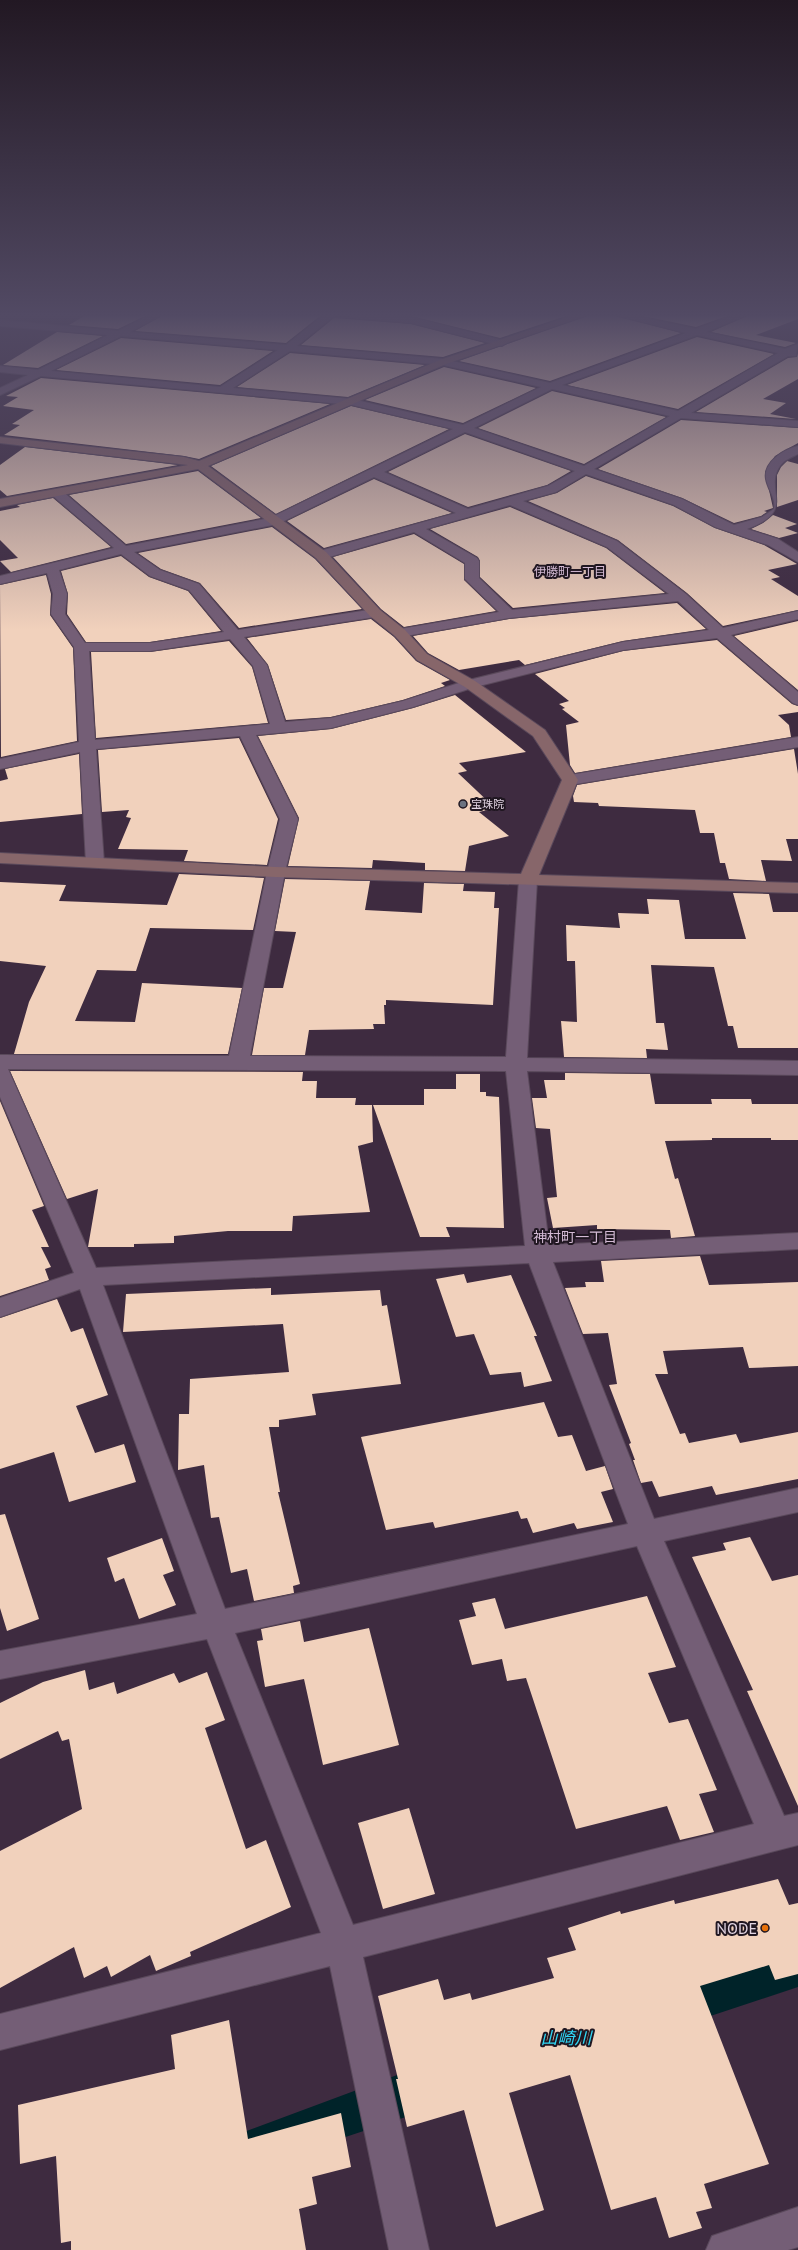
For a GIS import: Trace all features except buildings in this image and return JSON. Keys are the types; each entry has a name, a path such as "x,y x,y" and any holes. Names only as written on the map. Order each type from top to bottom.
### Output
{"street":[{"path":"0,504 182,470 200,465 309,420"},
{"path":"428,420 466,429 678,502 719,524 773,542 798,558"},
{"path":"1,579 123,550 274,521 484,420"},
{"path":"321,555 552,489 672,420"},
{"path":"746,420 798,424"},
{"path":"0,440 184,460 200,465 321,555 375,613 400,633 422,657 470,684 539,733 570,780"},
{"path":"734,528 774,516 780,510 786,501 771,481 772,471 775,464 798,449"},
{"path":"374,472 467,513"},
{"path":"57,493 123,550 155,573 194,586 260,665 279,728"},
{"path":"512,501 612,544 681,597 720,633 798,700"},
{"path":"415,528 472,561 472,579 509,614"},
{"path":"52,568 60,594 58,614 81,647 95,863"},
{"path":"400,633 509,614 681,597"},
{"path":"81,647 150,647 232,633 375,613"},
{"path":"0,764 88,745 331,723 408,704 470,684 623,646 720,633 798,615"},
{"path":"238,1062 276,872 289,819 246,731"},
{"path":"570,780 798,742"},
{"path":"0,2032 786,1832 646,1533 538,1255 516,1064 528,880 570,780"},
{"path":"0,858 276,872 798,888"},
{"path":"0,1062 516,1064 798,1068"},
{"path":"0,1072 88,1277 216,1624 343,1944 410,2250"},
{"path":"0,1308 88,1277 798,1241"},
{"path":"0,1666 216,1624 798,1500"},
{"path":"726,2250 798,2228"}],"water":[{"name":"山崎川","path":"798,1941 798,1987 270,2162 215,2250 241,2133 550,2018"}],"place":[{"name":"宝珠院","path":"463,804"},
{"name":"NODE","path":"765,1928"}],"district":[{"name":"伊勝町一丁目","path":"570,572"},
{"name":"神村町一丁目","path":"575,1237"}]}
